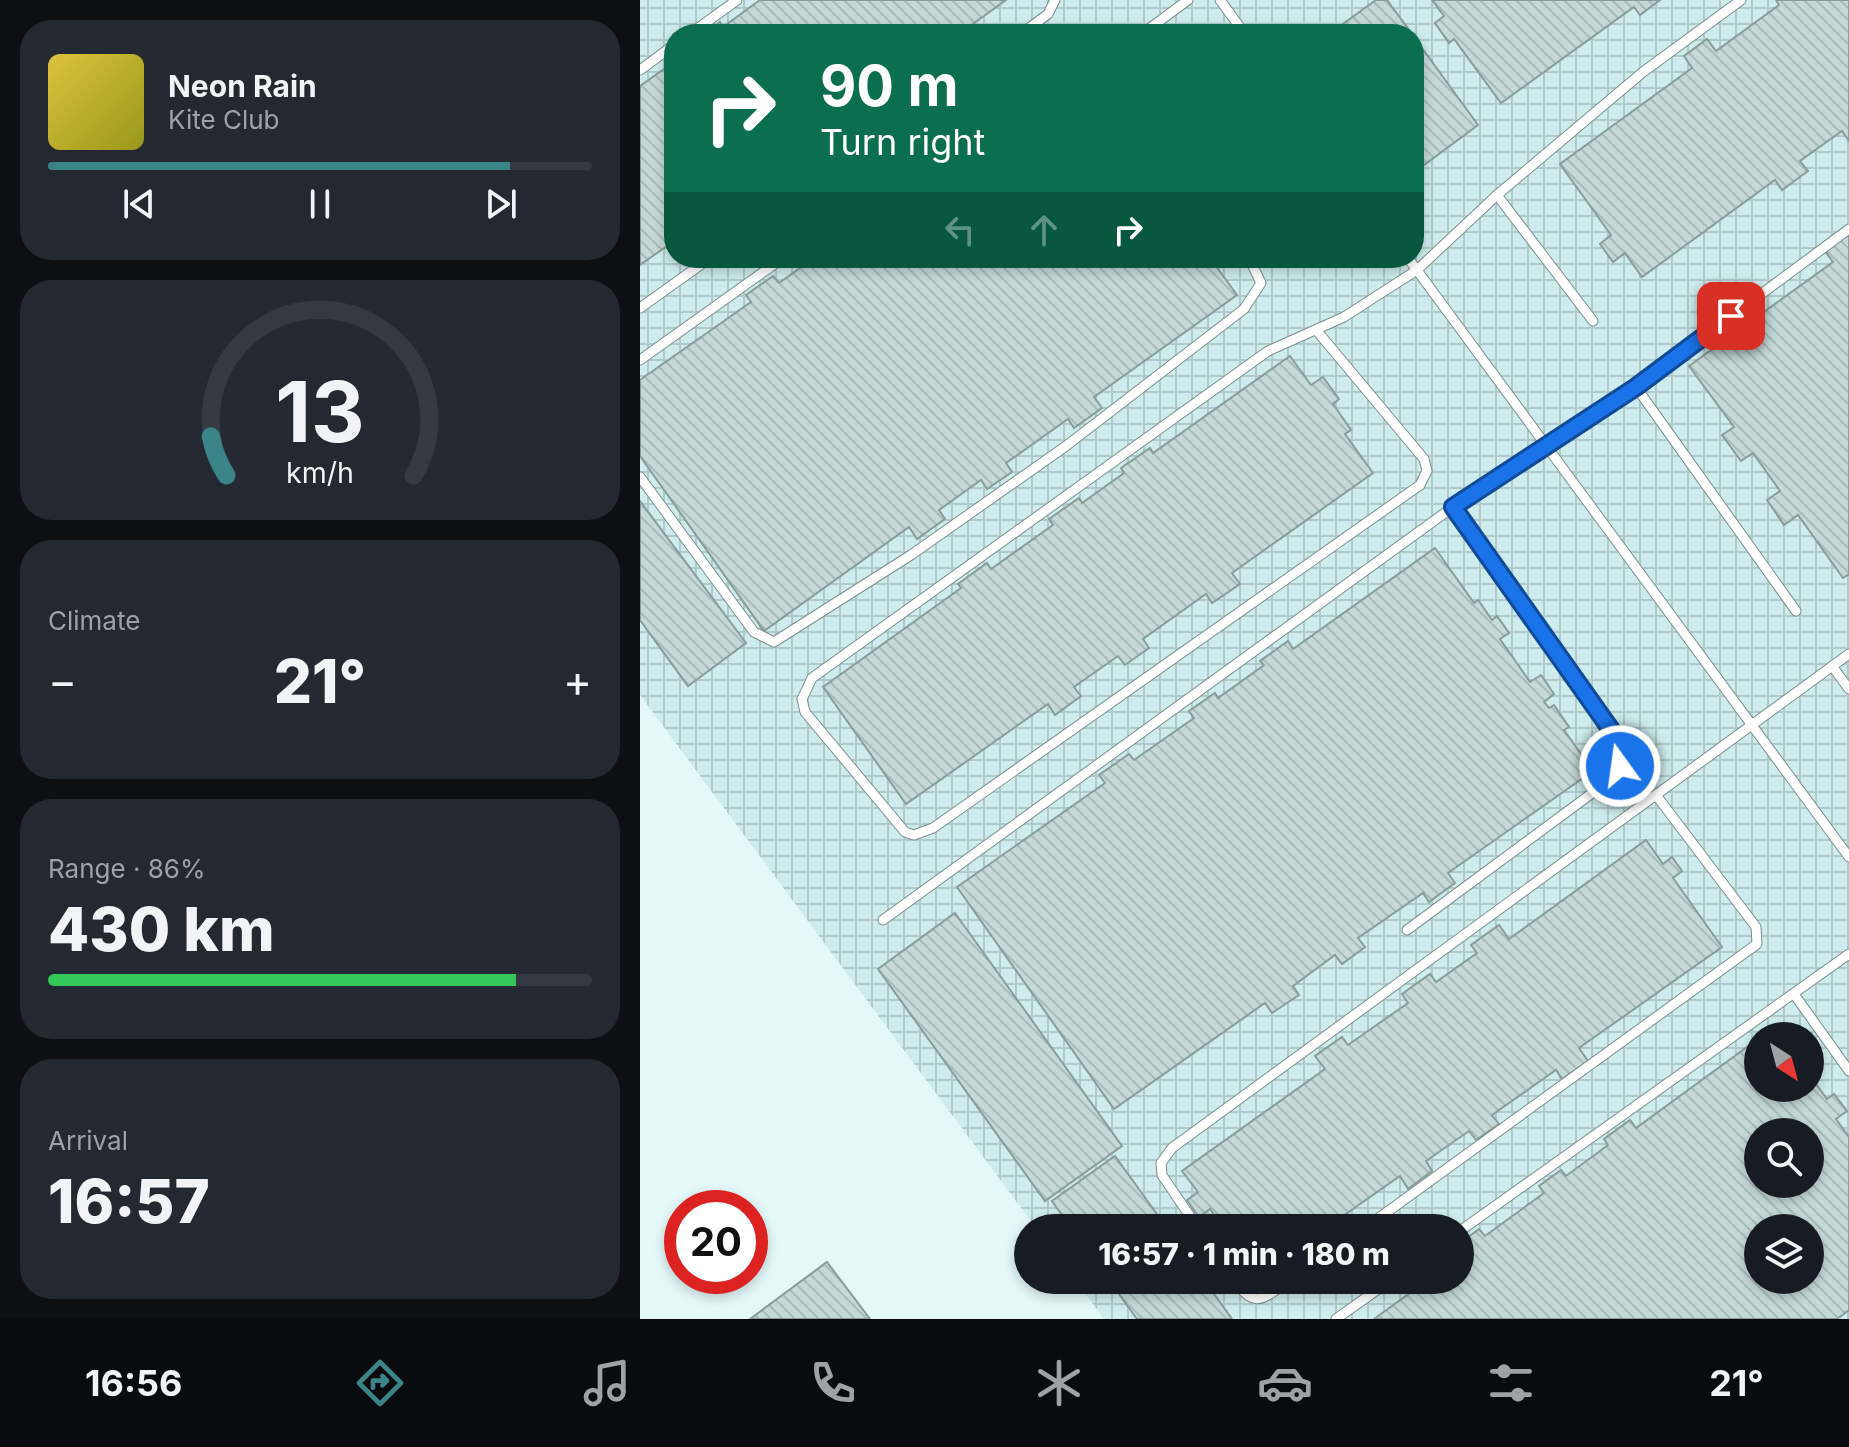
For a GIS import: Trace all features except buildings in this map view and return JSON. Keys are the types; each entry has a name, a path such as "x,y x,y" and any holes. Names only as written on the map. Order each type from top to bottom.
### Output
{"lane":[{"path":"704,24 737,0"},
{"path":"1034,24 1048,14 1055,0"},
{"path":"1156,24 1188,0"},
{"path":"1220,0 1238,24"},
{"path":"1424,263 1497,195 1643,72 1741,0"},
{"path":"640,70 664,52"},
{"path":"1497,195 1593,321"},
{"path":"883,920 1453,507 1636,387 1849,229"},
{"path":"640,308 696,268"},
{"path":"640,360 769,268"},
{"path":"640,477 754,632 774,642 911,555 1053,455 1244,309 1261,283 1254,268"},
{"path":"1317,331 1424,459 1427,471 1420,485 933,828 914,835 905,832 805,712 802,699 812,678 1268,351 1317,331 1417,270 1849,857"},
{"path":"1636,387 1796,611"},
{"path":"1407,930 1614,777 1622,752 1619,741 1453,507"},
{"path":"1188,1214 1162,1175 1161,1163 1172,1148 1849,654"},
{"path":"1832,666 1849,689"},
{"path":"1384,1214 1757,944 1756,927 1656,795"},
{"path":"1474,1221 1849,954"},
{"path":"1794,994 1849,1071"},
{"path":"1243,1294 1253,1300 1270,1294"},
{"path":"1336,1319 1371,1294"}],"shaded area":[{"path":"640,0 1849,0 1849,1319 1104,1319 1085,1294 1474,1294 1474,1214 1026,1214 640,695"}],"route":[{"path":"1620,766 1622,752 1619,741 1453,507 1636,387 1731,316"}]}
